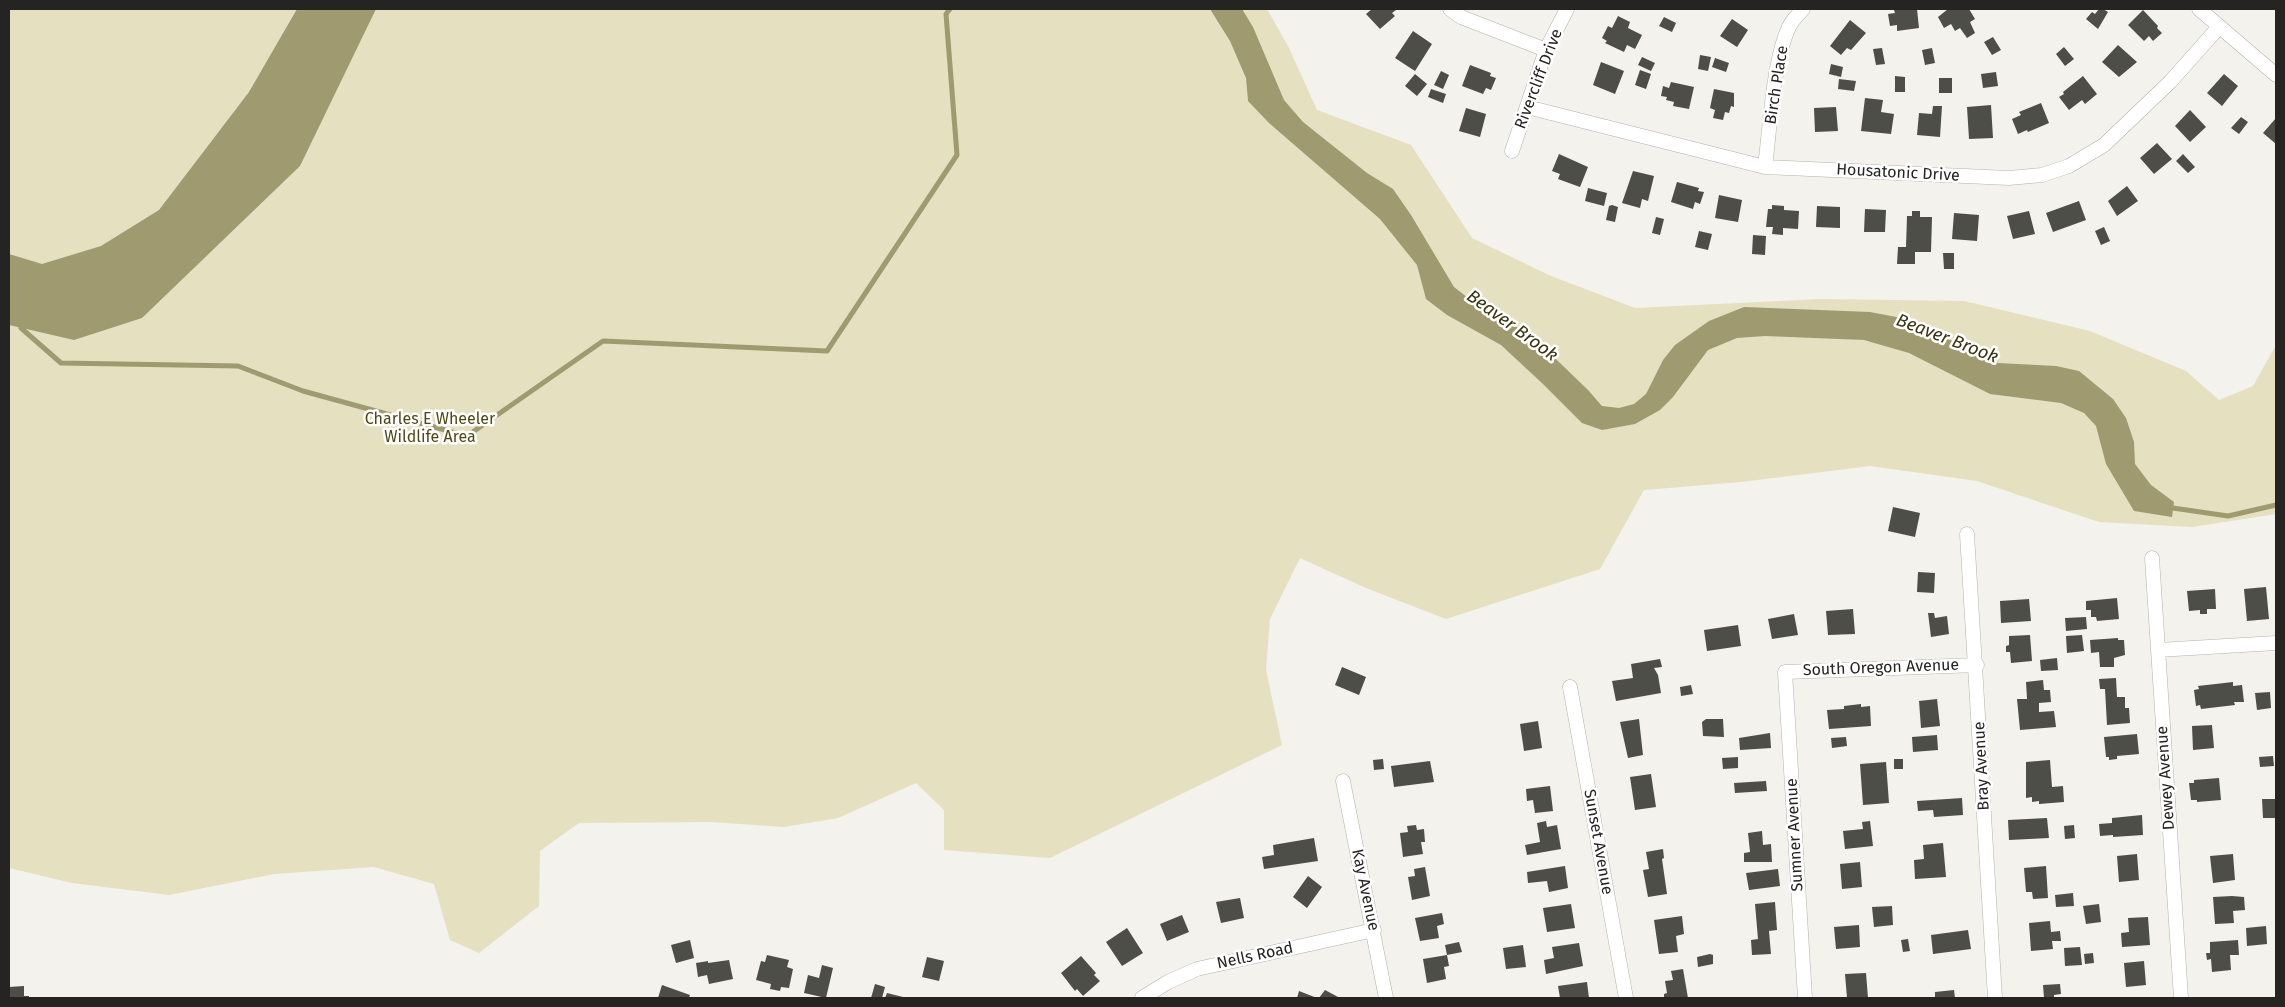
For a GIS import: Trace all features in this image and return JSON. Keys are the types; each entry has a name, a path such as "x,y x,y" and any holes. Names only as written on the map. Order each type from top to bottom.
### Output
{"street":[{"path":"1450,9 1461,17 1546,50"},
{"name":"Rivercliff Drive","path":"1512,151 1546,50 1567,9"},
{"name":"Birch Place","path":"1765,167 1782,49 1790,26 1803,9"},
{"path":"2199,9 2276,75"},
{"name":"Housatonic Drive","path":"1527,107 1765,167 2009,178 2042,175 2069,166 2104,145 2170,82 2219,27"},
{"name":"Bray Avenue","path":"1967,534 1995,998"},
{"name":"Dewey Avenue","path":"2152,558 2181,998"},
{"path":"2158,650 2276,643"},
{"name":"South Oregon Avenue","path":"1785,672 1976,664"},
{"name":"Sumner Avenue","path":"1785,672 1805,998"},
{"name":"Sunset Avenue","path":"1570,687 1626,998"},
{"name":"Kay Avenue","path":"1343,781 1386,998"},
{"name":"Nells Road","path":"1142,998 1168,982 1197,969 1374,930"}],"green space":[{"name":"Charles E Wheeler Wildlife Area","path":"9,9 1267,9 1288,46 1317,110 1411,145 1472,238 1551,276 1635,308 1821,299 1964,301 2090,331 2186,371 2219,400 2253,386 2276,345 2276,514 2192,527 2099,522 1977,481 1870,466 1741,482 1644,490 1600,569 1446,619 1366,588 1300,558 1270,619 1266,670 1282,745 1050,858 944,850 944,810 916,783 838,818 784,827 712,822 579,823 540,851 539,906 479,953 450,940 434,884 374,867 274,874 169,895 72,883 9,868"}],"water":[{"path":"297,9 376,9 300,166 142,318 74,340 9,325 9,254 42,264 101,246 159,210 249,92"},
{"path":"1210,9 1242,9 1253,27 1284,100 1303,122 1367,173 1393,189 1411,215 1454,287 1472,301 1532,336 1602,406 1619,408 1634,404 1646,394 1663,360 1675,345 1709,321 1744,307 1870,312 1907,319 1998,363 2056,366 2079,371 2113,399 2126,418 2134,442 2135,464 2151,485 2174,502 2172,517 2134,511 2106,464 2096,426 2084,413 2061,403 1990,394 1909,353 1864,340 1765,336 1737,338 1708,350 1673,397 1660,410 1635,424 1602,430 1582,423 1501,345 1447,315 1426,299 1417,265 1380,219 1269,123 1248,101 1246,78 1230,41"}],"building":[{"path":"1372,9 1395,9 1392,13 1395,16 1380,29 1366,14"},
{"path":"1917,9 1919,28 1897,31 1897,25 1890,26 1888,14 1895,13 1894,10"},
{"path":"1948,9 1969,9 1975,19 1970,22 1975,33 1967,38 1960,28 1955,31 1951,24 1944,28 1938,17"},
{"path":"2099,9 2108,12 2098,29 2086,19 2092,12 2095,14"},
{"path":"2143,10 2162,33 2153,41 2149,36 2144,41 2128,25"},
{"path":"1618,16 1630,22 1628,28 1642,35 1635,49 1627,45 1624,52 1605,43 1607,41 1602,38 1608,26 1612,28"},
{"path":"1664,17 1676,23 1672,32 1659,26"},
{"path":"1732,19 1748,30 1737,47 1720,36"},
{"path":"1850,20 1866,33 1851,50 1847,48 1841,55 1830,46"},
{"path":"1413,31 1432,44 1415,71 1395,58"},
{"path":"1993,37 2001,50 1992,55 1984,42"},
{"path":"2118,45 2137,62 2119,77 2102,62"},
{"path":"2064,47 2074,59 2065,66 2056,54"},
{"path":"1882,48 1885,64 1876,65 1873,49"},
{"path":"1932,48 1935,63 1925,65 1922,50"},
{"path":"1700,55 1711,57 1708,71 1698,69"},
{"path":"1642,57 1655,63 1651,71 1638,65"},
{"path":"1715,58 1729,63 1726,72 1712,67"},
{"path":"1601,62 1624,71 1615,94 1593,85"},
{"path":"1831,64 1843,67 1841,77 1829,74"},
{"path":"1470,65 1491,73 1490,76 1496,78 1491,90 1486,88 1483,94 1462,86"},
{"path":"1640,70 1651,74 1646,89 1635,85"},
{"path":"1441,71 1449,75 1443,89 1434,85"},
{"path":"1996,72 1998,86 1983,88 1981,74"},
{"path":"1415,74 1427,84 1417,96 1405,86"},
{"path":"2224,74 2238,86 2222,106 2207,93"},
{"path":"1895,76 1905,77 1905,92 1895,92"},
{"path":"2083,76 2097,94 2085,104 2082,100 2069,110 2059,97"},
{"path":"1939,78 1952,78 1952,93 1939,93"},
{"path":"1839,79 1856,81 1854,91 1838,89"},
{"path":"1671,82 1694,87 1689,109 1673,106 1674,102 1666,100 1667,97 1661,96 1663,86 1669,88"},
{"path":"1431,89 1446,94 1443,103 1428,97"},
{"path":"1714,89 1734,93 1734,107 1731,106 1729,113 1725,112 1723,120 1713,118 1715,110 1710,108"},
{"path":"1865,98 1883,100 1881,112 1894,114 1891,134 1861,131"},
{"path":"2041,103 2049,123 2018,134 2012,119 2021,115 2019,112"},
{"path":"1991,105 1993,138 1969,139 1967,107"},
{"path":"1933,106 1942,106 1940,137 1917,135 1919,113 1932,114"},
{"path":"1836,107 1838,131 1815,132 1814,108"},
{"path":"1466,108 1486,114 1480,137 1459,131"},
{"path":"2190,110 2206,127 2190,142 2175,126"},
{"path":"2241,117 2248,122 2239,134 2231,128"},
{"path":"2276,118 2276,144 2263,133"},
{"path":"2157,143 2172,159 2154,174 2140,158"},
{"path":"1559,154 1588,167 1580,187 1558,179 1560,174 1552,171"},
{"path":"2183,154 2195,167 2188,173 2176,161"},
{"path":"1633,171 1654,176 1648,201 1642,199 1640,208 1622,203"},
{"path":"1677,182 1699,188 1698,191 1704,192 1700,204 1695,202 1693,209 1671,202"},
{"path":"2127,186 2138,201 2117,216 2108,201"},
{"path":"1588,188 1607,193 1604,206 1585,201"},
{"path":"1719,195 1742,200 1738,222 1715,218"},
{"path":"2079,201 2086,220 2053,232 2046,213"},
{"path":"1772,205 1784,206 1784,210 1799,211 1798,229 1783,228 1783,235 1772,234 1773,227 1766,227 1768,209 1772,209"},
{"path":"1609,206 1618,207 1615,222 1606,220"},
{"path":"1817,206 1840,207 1840,228 1816,227"},
{"path":"1865,209 1886,210 1885,232 1864,232"},
{"path":"1912,211 1920,211 1920,217 1932,217 1931,252 1915,252 1915,264 1897,264 1898,247 1906,247 1907,216 1912,216"},
{"path":"2029,211 2035,234 2013,239 2007,216"},
{"path":"1954,213 1979,215 1977,241 1952,239"},
{"path":"1656,217 1664,219 1660,235 1652,233"},
{"path":"2104,227 2110,241 2101,245 2095,231"},
{"path":"1699,231 1712,234 1708,250 1695,247"},
{"path":"1753,235 1766,236 1765,255 1752,254"},
{"path":"1943,253 1954,253 1954,269 1944,269"},
{"path":"1893,507 1920,513 1915,537 1888,531"},
{"path":"1918,572 1935,573 1934,593 1917,592"},
{"path":"2266,587 2269,619 2247,621 2244,589"},
{"path":"2215,589 2216,609 2207,609 2207,614 2200,614 2200,610 2189,611 2187,591"},
{"path":"2117,598 2119,619 2097,621 2096,617 2091,617 2091,610 2086,610 2086,601"},
{"path":"2029,599 2031,621 2001,623 2000,601"},
{"path":"1853,609 1855,634 1828,635 1826,611"},
{"path":"1928,613 1934,613 1935,618 1947,616 1949,634 1931,637"},
{"path":"1794,614 1798,635 1772,639 1768,619"},
{"path":"2086,617 2087,629 2066,631 2065,618"},
{"path":"1738,625 1741,646 1707,651 1704,630"},
{"path":"2030,635 2032,661 2011,663 2010,652 2006,652 2006,646 2009,645 2009,636"},
{"path":"2082,635 2084,651 2067,653 2066,636"},
{"path":"2118,638 2118,640 2124,640 2125,655 2114,658 2114,667 2100,667 2099,652 2091,653 2090,640"},
{"path":"2057,658 2058,670 2041,671 2040,660"},
{"path":"1660,659 1662,667 1654,668 1658,675 1661,693 1616,701 1612,681 1633,678 1631,664"},
{"path":"1342,667 1366,677 1359,695 1335,685"},
{"path":"2116,678 2117,697 2125,697 2125,708 2129,708 2130,723 2107,725 2105,689 2100,689 2099,679"},
{"path":"2043,680 2044,690 2050,690 2051,702 2039,703 2039,712 2054,711 2056,727 2020,730 2017,699 2027,699 2026,682"},
{"path":"2233,682 2233,686 2242,685 2244,702 2234,702 2235,705 2201,709 2200,705 2196,706 2194,690 2199,689 2198,686"},
{"path":"1691,685 1693,694 1681,696 1680,687"},
{"path":"2270,692 2271,708 2257,710 2255,693"},
{"path":"1937,699 1940,726 1921,728 1919,701"},
{"path":"1861,704 1861,707 1870,706 1871,726 1829,729 1827,710 1844,709 1844,706"},
{"path":"1639,719 1643,755 1628,758 1620,722"},
{"path":"1706,719 1723,719 1724,737 1703,736 1702,722"},
{"path":"1538,721 1542,748 1524,751 1520,724"},
{"path":"2212,725 2214,748 2193,750 2192,726"},
{"path":"1770,733 1771,748 1740,750 1739,738"},
{"path":"2137,734 2139,754 2117,756 2117,759 2109,760 2109,757 2106,757 2104,737"},
{"path":"1937,735 1938,750 1913,752 1912,737"},
{"path":"1846,737 1847,746 1832,748 1831,738"},
{"path":"2273,756 2274,766 2260,767 2259,757"},
{"path":"1738,757 1738,768 1723,769 1722,758"},
{"path":"1383,759 1384,769 1374,770 1373,760"},
{"path":"1894,759 1903,759 1903,769 1894,769"},
{"path":"2050,760 2052,787 2063,786 2064,802 2039,804 2039,801 2032,802 2032,797 2026,798 2026,762"},
{"path":"1430,761 1434,782 1394,787 1391,766"},
{"path":"1886,762 1889,803 1863,805 1860,764"},
{"path":"1651,774 1656,807 1635,810 1630,777"},
{"path":"2219,778 2221,800 2197,802 2197,800 2191,800 2189,783 2194,783 2194,780"},
{"path":"1766,781 1767,791 1735,793 1734,783"},
{"path":"1550,786 1553,811 1535,813 1533,800 1527,801 1526,789"},
{"path":"1962,798 1963,815 1934,817 1933,810 1918,811 1917,801"},
{"path":"2262,799 2276,799 2276,818 2263,818"},
{"path":"2142,815 2143,835 2100,836 2099,824 2112,823 2112,818"},
{"path":"2047,818 2049,838 2009,840 2008,820"},
{"path":"1546,821 1547,827 1557,825 1561,849 1527,855 1525,845 1540,842 1537,823"},
{"path":"1870,821 1873,846 1845,849 1843,831 1863,829 1862,822"},
{"path":"1416,825 1417,830 1424,829 1425,842 1421,842 1423,854 1403,857 1400,833 1408,832 1407,826"},
{"path":"2074,825 2075,838 2065,839 2064,826"},
{"path":"1762,831 1763,845 1771,844 1772,862 1744,862 1744,853 1750,852 1748,833"},
{"path":"1314,838 1318,861 1264,869 1262,857 1274,855 1273,845"},
{"path":"1943,843 1946,877 1915,879 1914,860 1924,859 1923,845"},
{"path":"1663,849 1664,858 1662,859 1667,894 1648,897 1643,870 1649,869 1646,852"},
{"path":"2137,854 2139,880 2119,882 2117,856"},
{"path":"2233,854 2235,880 2213,883 2210,856"},
{"path":"1860,862 1862,887 1842,889 1840,864"},
{"path":"1565,866 1568,888 1549,892 1547,881 1528,883 1527,872"},
{"path":"2046,866 2048,898 2033,899 2032,892 2026,892 2024,868"},
{"path":"1425,867 1430,896 1412,900 1408,877 1415,876 1414,869"},
{"path":"1778,869 1780,886 1749,890 1746,873"},
{"path":"1308,876 1322,887 1307,908 1293,897"},
{"path":"2073,893 2074,906 2056,907 2055,895"},
{"path":"2213,897 2244,897 2245,910 2233,911 2234,923 2215,924"},
{"path":"1240,898 1244,918 1221,923 1216,902"},
{"path":"1775,902 1777,930 1769,931 1771,954 1752,955 1751,940 1758,939 1755,904"},
{"path":"1571,904 1575,928 1547,932 1543,908"},
{"path":"2099,904 2101,922 2086,924 2083,906"},
{"path":"1892,906 1893,925 1874,927 1872,907"},
{"path":"1442,913 1444,924 1437,926 1439,938 1420,941 1415,918"},
{"path":"1182,915 1189,932 1167,941 1160,924"},
{"path":"1682,916 1684,934 1676,936 1678,952 1659,954 1654,920"},
{"path":"2148,917 2150,945 2122,947 2121,933 2129,932 2128,918"},
{"path":"2050,921 2051,932 2060,931 2061,941 2052,941 2053,949 2031,951 2029,923"},
{"path":"1859,925 1860,947 1836,949 1834,927"},
{"path":"2266,926 2267,944 2247,946 2246,928"},
{"path":"1127,928 1143,953 1122,966 1106,942"},
{"path":"1968,930 1971,949 1933,954 1931,935"},
{"path":"1908,939 1910,951 1903,952 1901,940"},
{"path":"690,940 694,958 676,963 671,945"},
{"path":"2238,940 2239,955 2230,955 2231,970 2212,972 2211,959 2207,960 2206,953 2210,953 2210,942"},
{"path":"1459,942 1462,952 1447,955 1445,945"},
{"path":"1579,943 1583,966 1546,974 1544,960 1554,958 1552,947"},
{"path":"1523,945 1526,967 1506,969 1503,948"},
{"path":"2080,947 2082,965 2065,966 2064,948"},
{"path":"2093,953 2094,963 2085,964 2084,954"},
{"path":"767,955 789,960 787,967 793,969 789,988 781,987 780,991 770,989 771,984 756,980 761,961 765,962"},
{"path":"1447,955 1449,966 1444,967 1446,979 1427,983 1423,959"},
{"path":"1713,955 1713,964 1698,967 1697,957"},
{"path":"1081,956 1096,973 1094,975 1100,981 1083,996 1077,989 1075,991 1061,973"},
{"path":"927,957 944,961 939,981 922,977"},
{"path":"729,960 733,979 709,984 707,975 698,977 696,963"},
{"path":"2144,961 2146,985 2126,987 2124,963"},
{"path":"822,965 833,968 826,998 804,993 808,975 819,978"},
{"path":"1683,969 1688,998 1664,998 1664,994 1667,993 1665,981 1673,980 1671,971"},
{"path":"1866,973 1868,998 1847,998 1845,974"},
{"path":"1587,982 1589,998 1560,998 1558,986"},
{"path":"875,984 885,987 882,998 871,998"},
{"path":"2060,984 2061,994 2054,995 2054,998 2044,998 2043,985"},
{"path":"662,985 690,995 689,998 658,998"},
{"path":"24,986 24,996 29,996 29,998 9,998 9,987"},
{"path":"1325,990 1340,998 1319,998"},
{"path":"1954,990 1955,998 1935,998 1935,992"},
{"path":"1299,991 1317,998 1297,998"},
{"path":"887,993 907,998 885,998"}],"waterway":[{"path":"21,328 61,363 238,366 303,391 467,436 603,341 827,351 957,155 946,14 950,9"},
{"name":"Beaver Brook","path":"2166,507 2228,516 2276,505"}]}
